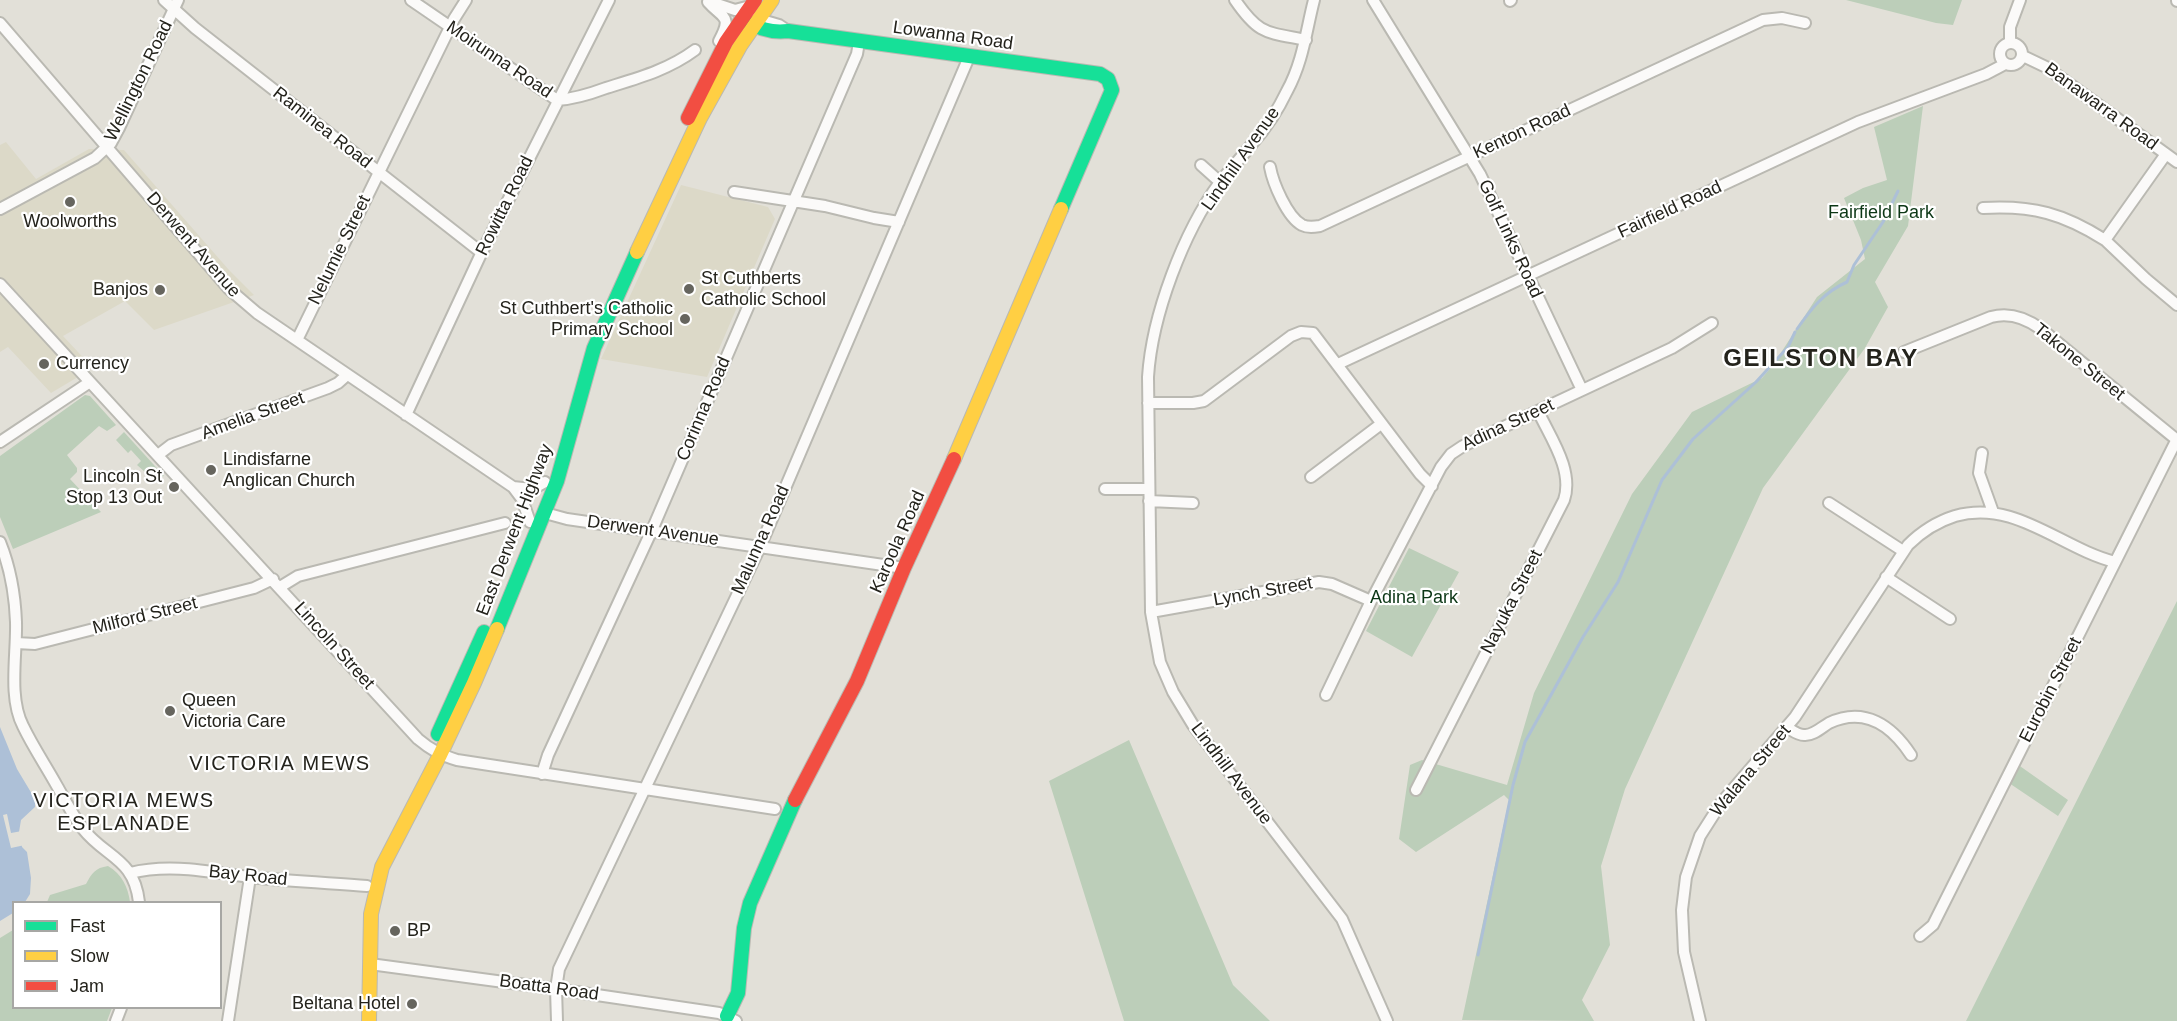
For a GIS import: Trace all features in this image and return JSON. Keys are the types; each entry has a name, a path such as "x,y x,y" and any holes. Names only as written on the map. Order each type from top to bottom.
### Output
{"main road":[{"name":"East Derwent Highway","path":"360,1021 361,938 367,886 380,843 397,810 436,753 545,482 576,369 593,320 714,65 772,0"},
{"name":"East Derwent Highway","path":"369,1021 371,914 382,867 436,753 474,683 546,513 586,374 603,326 700,118 751,21 753,3"},
{"name":"Lowanna Road","path":"751,21 770,31 788,30 859,42 1100,74 1111,82"},
{"name":"Karoola Road","path":"725,1018 738,993 747,912 789,811 857,681 904,568 972,419 1110,96 1111,82"}],"street":[{"name":"Raminea Road","path":"164,0 175,5 482,253"},
{"name":"Moirunna Road","path":"411,0 557,100"},
{"name":"Nelumie Street","path":"297,340 450,27 466,0"},
{"name":"Rowitta Road","path":"406,415 482,253 609,0"},
{"path":"1235,0 1259,29 1306,40"},
{"name":"Golf Links Road","path":"1373,0 1470,156 1581,390"},
{"path":"2010,43 2010,27 2020,0"},
{"path":"705,1 735,10 753,3"},
{"path":"705,1 723,14 726,25 717,46 714,65"},
{"name":"Lindhill Avenue","path":"1315,2 1296,72 1276,112 1220,182 1180,254 1170,280 1150,356 1148,403 1151,612 1160,662 1180,706 1342,919 1387,1021"},
{"name":"Wellington Road","path":"0,209 89,161 107,147 119,128 175,5"},
{"name":"Kenton Road","path":"1270,167 1276,189 1296,220 1304,226 1314,227 1763,20 1782,18 1805,23"},
{"name":"Derwent Avenue","path":"0,23 229,289 253,310 513,487 522,499 530,522"},
{"name":"Corinna Road","path":"543,774 548,755 652,530 857,54 859,42"},
{"path":"2010,43 2019,46 2023,56 2015,65 2005,64 2001,58 2001,50 2010,43"},
{"path":"557,100 585,96 653,74 683,59 695,50"},
{"name":"Banawarra Road","path":"2023,56 2046,67 2177,162"},
{"name":"Malunna Road","path":"557,1021 556,989 560,969 760,547 969,57"},
{"name":"Fairfield Road","path":"1338,364 1870,116 1986,74 2005,64"},
{"path":"2105,240 2166,154"},
{"path":"1201,165 1220,182"},
{"path":"734,192 825,206 899,222"},
{"path":"1983,208 2016,207 2046,211 2071,220 2105,240 2177,305"},
{"name":"Lincoln Street","path":"0,284 418,739 436,753"},
{"name":"Takone Street","path":"1905,352 1990,317 2006,315 2023,319 2041,329 2177,440"},
{"name":"Adina Street","path":"1326,695 1371,602 1445,460 1455,450 1672,348 1712,322"},
{"path":"1148,403 1204,401 1291,336 1302,332 1313,333 1381,424 1432,486"},
{"name":"Amelia Street","path":"158,455 171,445 328,388 347,375"},
{"path":"0,442 90,382"},
{"name":"Nayuka Street","path":"1416,790 1564,500 1567,488 1566,474 1538,411"},
{"path":"1311,477 1381,424"},
{"name":"Eurobin Street","path":"1920,936 1933,925 2177,440"},
{"path":"1982,453 1979,472 1993,512"},
{"path":"513,487 527,490 545,482"},
{"path":"1105,489 1149,489"},
{"path":"1149,501 1193,503"},
{"path":"1829,503 1903,551"},
{"name":"Walana Street","path":"1700,1021 1684,952 1683,930 1684,891 1690,863 1700,836 1713,814 1788,728 1903,551 1917,537 1937,523 1963,514 1993,512 2025,522 2093,555 2115,561"},
{"name":"Derwent Avenue","path":"546,513 567,519 904,568"},
{"name":"Milford Street","path":"16,643 35,644 505,523"},
{"path":"0,542 11,580 16,622 15,683 18,714 24,729 82,828 130,873 137,888 139,901"},
{"path":"1886,577 1950,619"},
{"name":"Lynch Street","path":"1151,612 1319,582 1332,584 1371,602"},
{"path":"1788,728 1811,735 1837,720 1856,717 1868,719 1892,730 1911,755"},
{"path":"436,753 543,774 775,809"},
{"name":"Bay Road","path":"130,873 165,868 367,886"},
{"path":"228,1021 250,877"},
{"name":"Boatta Road","path":"370,964 556,989 725,1018"}],"shaded area":[{"path":"6,142 36,179 89,149 124,150 229,270 254,295 154,330 125,301 63,336 93,368 51,393 8,347 0,352 0,145"},
{"name":"St Cuthberts Catholic School","path":"681,185 768,207 775,219 707,377 601,359"}],"green space":[{"path":"1846,0 1962,0 1953,25 1936,23"},
{"name":"Fairfield Park","path":"1923,106 1908,226 1875,282 1888,307 1865,348 1763,488 1625,789 1601,866 1610,945 1582,1000 1594,1021 1462,1020 1509,800 1504,795 1416,852 1399,839 1410,765 1422,760 1507,785 1534,693 1632,494 1692,412 1762,378 1817,297 1865,259 1861,240 1844,198 1863,188 1887,180 1874,127"},
{"path":"85,395 90,396 116,425 107,431 99,426 67,455 77,468 77,472 70,479 101,512 13,549 0,517 0,456"},
{"path":"124,432 164,476 153,479 137,465 141,461 131,450 128,453 116,440"},
{"name":"Adina Park","path":"1409,548 1459,572 1412,657 1366,631"},
{"path":"2177,601 2177,1021 1966,1021"},
{"path":"1129,740 1233,985 1270,1021 1124,1021 1049,781"},
{"path":"2017,764 2068,800 2058,816 2009,783"},
{"path":"108,866 117,873 124,881 130,901 47,901 50,895 86,884 94,872"},
{"path":"12,931 12,1009 112,1009 107,1021 0,1021 0,938"}],"water":[{"path":"0,727 17,769 35,799 35,807 21,820 19,832 22,847 27,852 31,878 30,894 26,901 12,901 12,914 0,921"}],"pier":[{"path":"7,814 11,833 22,831 25,845 11,848 3,815"}],"waterway":[{"path":"1797,329 1819,302 1831,291 1847,282 1854,265 1883,222 1898,191"},
{"path":"1478,955 1513,785 1525,742 1583,637 1618,582 1662,480 1693,439 1756,382 1788,347 1795,332"}],"traffic: fast":[{"path":"744,19 770,31 788,31 1100,74 1108,79 1112,90 1061,209"},
{"path":"497,629 557,481 594,348 637,252"},
{"path":"438,734 484,632"},
{"path":"727,1016 738,993 744,928 750,903 795,800"}],"traffic: slow":[{"path":"637,252 700,118 740,46 772,0"},
{"path":"954,459 1061,209"},
{"path":"369,1021 371,914 382,867 440,755 497,629"}],"traffic: jam":[{"path":"688,118 726,42 755,0"},
{"path":"795,800 857,681 904,568 954,459"}],"place":[{"name":"Woolworths","path":"70,202"},
{"name":"St Cuthberts Catholic School","path":"689,289"},
{"name":"Banjos","path":"160,290"},
{"name":"St Cuthbert's Catholic Primary School","path":"685,319"},
{"name":"Currency","path":"44,364"},
{"name":"Lindisfarne Anglican Church","path":"211,470"},
{"name":"Lincoln St Stop 13 Out","path":"174,487"},
{"name":"Queen Victoria Care","path":"170,711"},
{"name":"BP","path":"395,931"},
{"name":"Beltana Hotel","path":"412,1004"}],"district":[{"name":"GEILSTON BAY","path":"1821,359"},
{"name":"VICTORIA MEWS","path":"280,764"},
{"name":"VICTORIA MEWS ESPLANADE","path":"124,812"}]}
